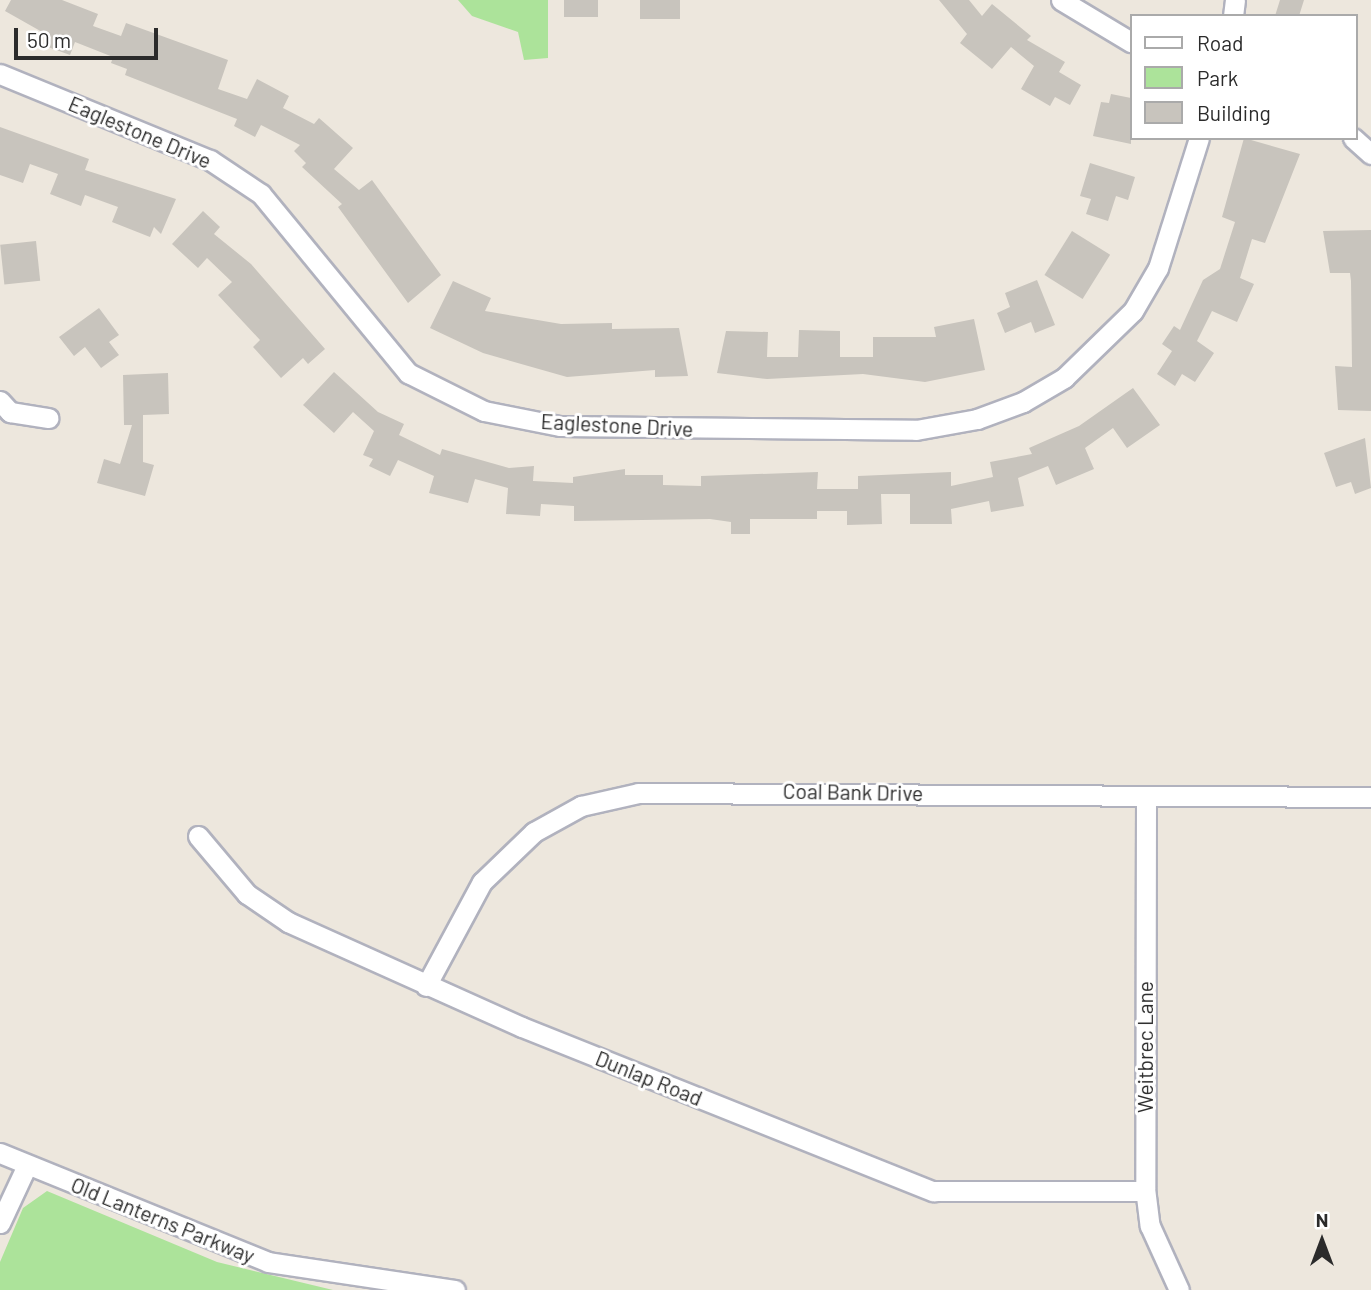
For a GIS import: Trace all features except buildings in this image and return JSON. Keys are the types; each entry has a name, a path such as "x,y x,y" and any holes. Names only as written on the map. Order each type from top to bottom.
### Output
{"street":[{"path":"1061,0 1130,41"},
{"name":"Eaglestone Drive","path":"0,74 210,160 261,194 288,224 360,322 408,373 484,411 560,426 916,430 977,419 1023,402 1064,377 1133,311 1158,268 1198,140"},
{"path":"1355,140 1371,154"},
{"path":"0,401 10,412 49,418"},
{"name":"Coal Bank Drive","path":"426,986 482,882 534,832 581,806 638,793 759,791 1146,798 1371,797"},
{"name":"Weitbrec Lane","path":"1146,798 1145,1191 1150,1226 1179,1290"},
{"name":"Dunlap Road","path":"198,836 247,894 288,922 426,986 933,1191 1145,1191"},
{"name":"Old Lanterns Parkway","path":"0,1153 268,1262 455,1290"},
{"path":"0,1223 27,1165"}],"green space":[{"path":"458,0 548,0 548,58 524,60 518,32 472,16"},
{"path":"47,1191 217,1262 333,1290 0,1290 0,1262 23,1208"}]}
